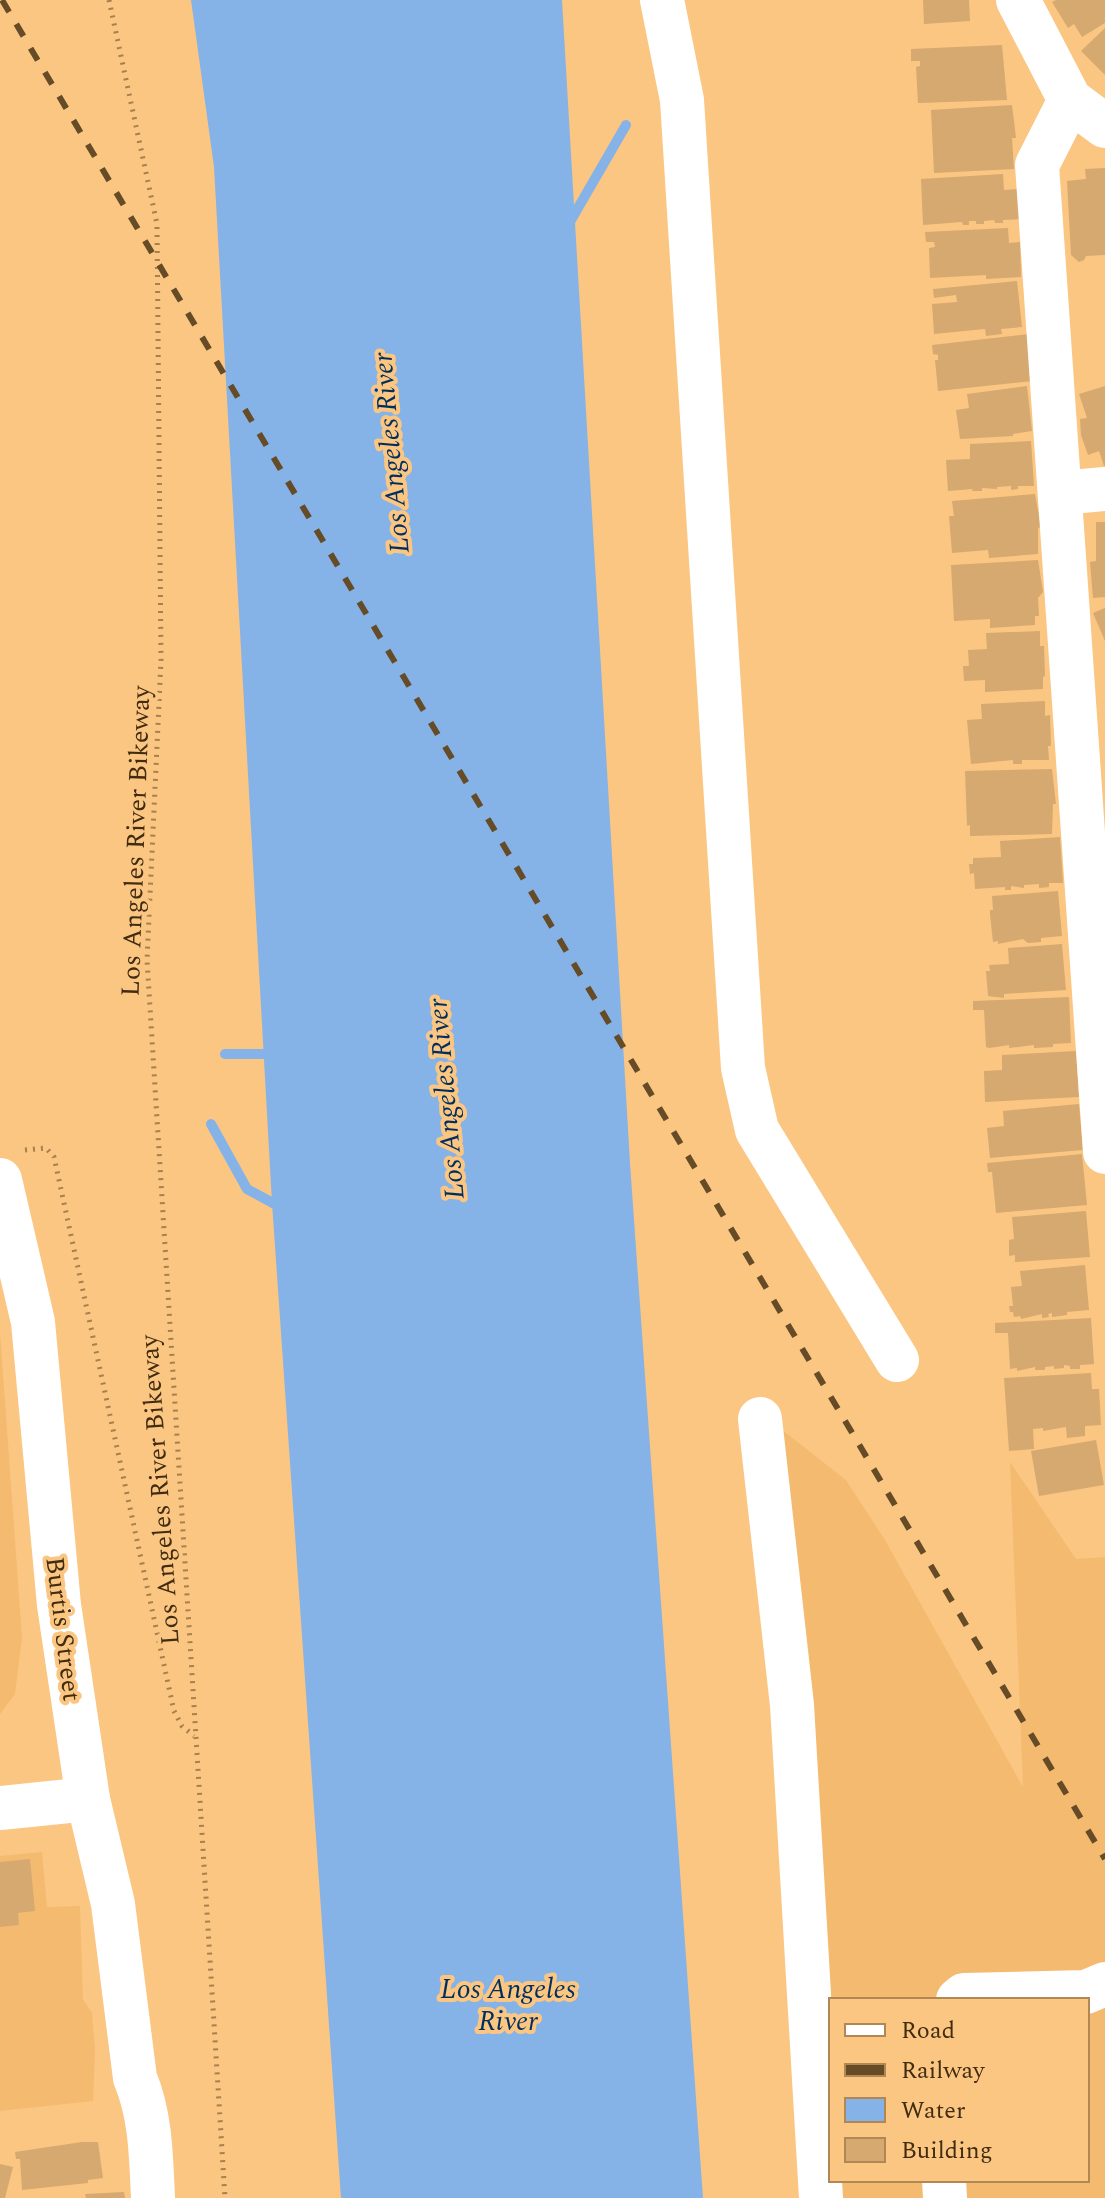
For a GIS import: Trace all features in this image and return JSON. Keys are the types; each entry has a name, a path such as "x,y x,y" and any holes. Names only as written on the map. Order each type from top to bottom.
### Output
{"street":[{"path":"1018,0 1070,100 1105,126"},
{"path":"662,2 682,100 743,1068 757,1130 897,1360"},
{"path":"1070,100 1037,165 1060,493 1090,719 1105,1152"},
{"path":"1060,493 1105,489"},
{"name":"Burtis Street","path":"8,1165 33,1322 59,1605 88,1799 113,1904 135,2078 143,2098 150,2135 153,2198"},
{"path":"760,1419 792,1705 821,2198"},
{"path":"0,1808 88,1799"},
{"path":"960,1998 964,1995 1086,1992 1105,1984"}],"path":[{"name":"Los Angeles River Bikeway","path":"109,0 157,224 161,660 147,960 225,2198"},
{"name":"Los Angeles River Bikeway","path":"8,1165 46,1148 54,1157 174,1711 182,1726 194,1736"}],"shaded area":[{"path":"0,1331 22,1638 15,1694 0,1714"},
{"path":"772,1422 846,1480 885,1540 1023,1787 1010,1462 1076,1559 1105,1557 1105,2198 842,2198 841,2182 1089,2182 1089,1998 831,1998"},
{"path":"42,1852 47,1907 80,1906 83,1999 92,2013 95,2050 93,2101 0,2111 0,1856"}],"water":[{"name":"Los Angeles River","path":"191,0 562,0 630,1163 703,2198 341,2198 272,1203 214,167"}],"building":[{"path":"923,0 969,0 970,21 924,24"},
{"path":"1105,0 1105,23 1082,37 1074,24 1068,28 1052,2"},
{"path":"1105,28 1105,75 1081,51"},
{"path":"1002,45 1007,100 918,103 916,67 920,66 920,61 911,61 911,49"},
{"path":"1012,105 1016,138 1012,138 1014,169 934,173 931,110"},
{"path":"1105,168 1105,255 1086,256 1079,262 1071,255 1067,181 1086,179 1085,169"},
{"path":"1003,174 1004,190 1019,189 1021,219 1003,220 1003,223 995,223 994,220 984,221 984,224 969,221 969,225 962,222 923,225 921,179"},
{"path":"1008,228 1009,243 1020,242 1021,277 930,278 929,248 935,247 934,242 926,242 925,232"},
{"path":"1017,281 1022,327 1001,329 1002,334 986,336 985,329 934,334 932,304 957,302 956,295 934,298 933,289"},
{"path":"1028,334 1033,381 938,391 935,360 938,360 938,355 933,354 932,345"},
{"path":"1027,386 1032,431 1013,436 960,439 956,410 969,408 967,394"},
{"path":"1105,386 1104,466 1099,451 1088,455 1081,435 1080,419 1087,418 1079,394"},
{"path":"1031,441 1034,486 1018,486 1018,489 1011,490 1011,486 982,488 982,491 948,491 946,460 970,459 970,444"},
{"path":"1035,494 1041,527 1038,528 1038,554 989,558 988,550 952,553 949,516 954,516 952,501"},
{"path":"1096,522 1105,522 1105,597 1093,598 1090,562 1096,561"},
{"path":"1038,560 1043,592 1038,598 1039,616 1035,616 1035,625 990,628 990,619 954,621 951,565"},
{"path":"1105,608 1105,641 1093,613"},
{"path":"1040,631 1040,646 1044,646 1043,689 985,692 985,680 964,681 963,666 969,666 968,650 987,649 986,633"},
{"path":"1045,701 1045,716 1050,715 1049,760 1022,760 1022,764 1013,764 1013,760 971,764 967,720 982,719 981,704"},
{"path":"1052,769 1056,804 1053,804 1052,834 970,836 965,771"},
{"path":"1060,837 1063,883 1049,883 1049,887 1039,888 1039,884 1024,885 1024,888 1011,886 1011,890 1005,890 1005,887 975,889 974,873 970,874 969,864 973,864 973,858 1001,857 1000,841"},
{"path":"1058,891 1062,936 1041,938 1041,942 1028,943 1023,939 998,944 998,941 993,942 990,915 990,910 993,910 992,896"},
{"path":"1062,944 1066,990 1004,994 1004,998 988,996 986,971 990,971 989,965 1009,964 1008,948"},
{"path":"1069,997 1071,1043 1034,1048 1034,1045 986,1047 984,1010 973,1010 973,1001"},
{"path":"1076,1051 1079,1097 985,1102 984,1071 1002,1070 1002,1055"},
{"path":"1079,1104 1083,1150 990,1158 987,1128 1004,1126 1003,1111"},
{"path":"1082,1154 1087,1205 996,1213 992,1172 988,1172 987,1163"},
{"path":"1086,1211 1090,1257 1015,1262 1015,1255 1009,1256 1009,1240 1014,1239 1012,1217"},
{"path":"1085,1265 1089,1310 1021,1319 1010,1312 1009,1306 1013,1306 1011,1287 1022,1286 1020,1271"},
{"path":"1091,1318 1094,1364 1080,1365 1080,1369 1070,1369 1070,1366 1064,1365 1064,1368 1045,1367 1045,1370 1035,1370 1035,1367 1017,1371 1017,1368 1010,1369 1008,1333 995,1333 995,1323"},
{"path":"1091,1373 1092,1389 1099,1389 1101,1425 1085,1426 1085,1436 1067,1438 1066,1427 1043,1431 1043,1428 1033,1429 1034,1449 1009,1451 1004,1378"},
{"path":"1096,1440 1104,1485 1039,1496 1031,1451"},
{"path":"30,1859 35,1911 18,1913 19,1925 0,1927 0,1862"},
{"path":"98,2142 103,2178 88,2180 88,2183 22,2190 20,2159 16,2159 15,2152"},
{"path":"0,2164 13,2167 5,2198 0,2198"},
{"path":"124,2192 125,2198 86,2198 85,2194"}],"waterway":[{"path":"567,227 626,125"},
{"path":"225,1054 275,1054"},
{"path":"211,1124 247,1189 282,1208"}],"railway":[{"path":"2,0 1105,1859"}]}
